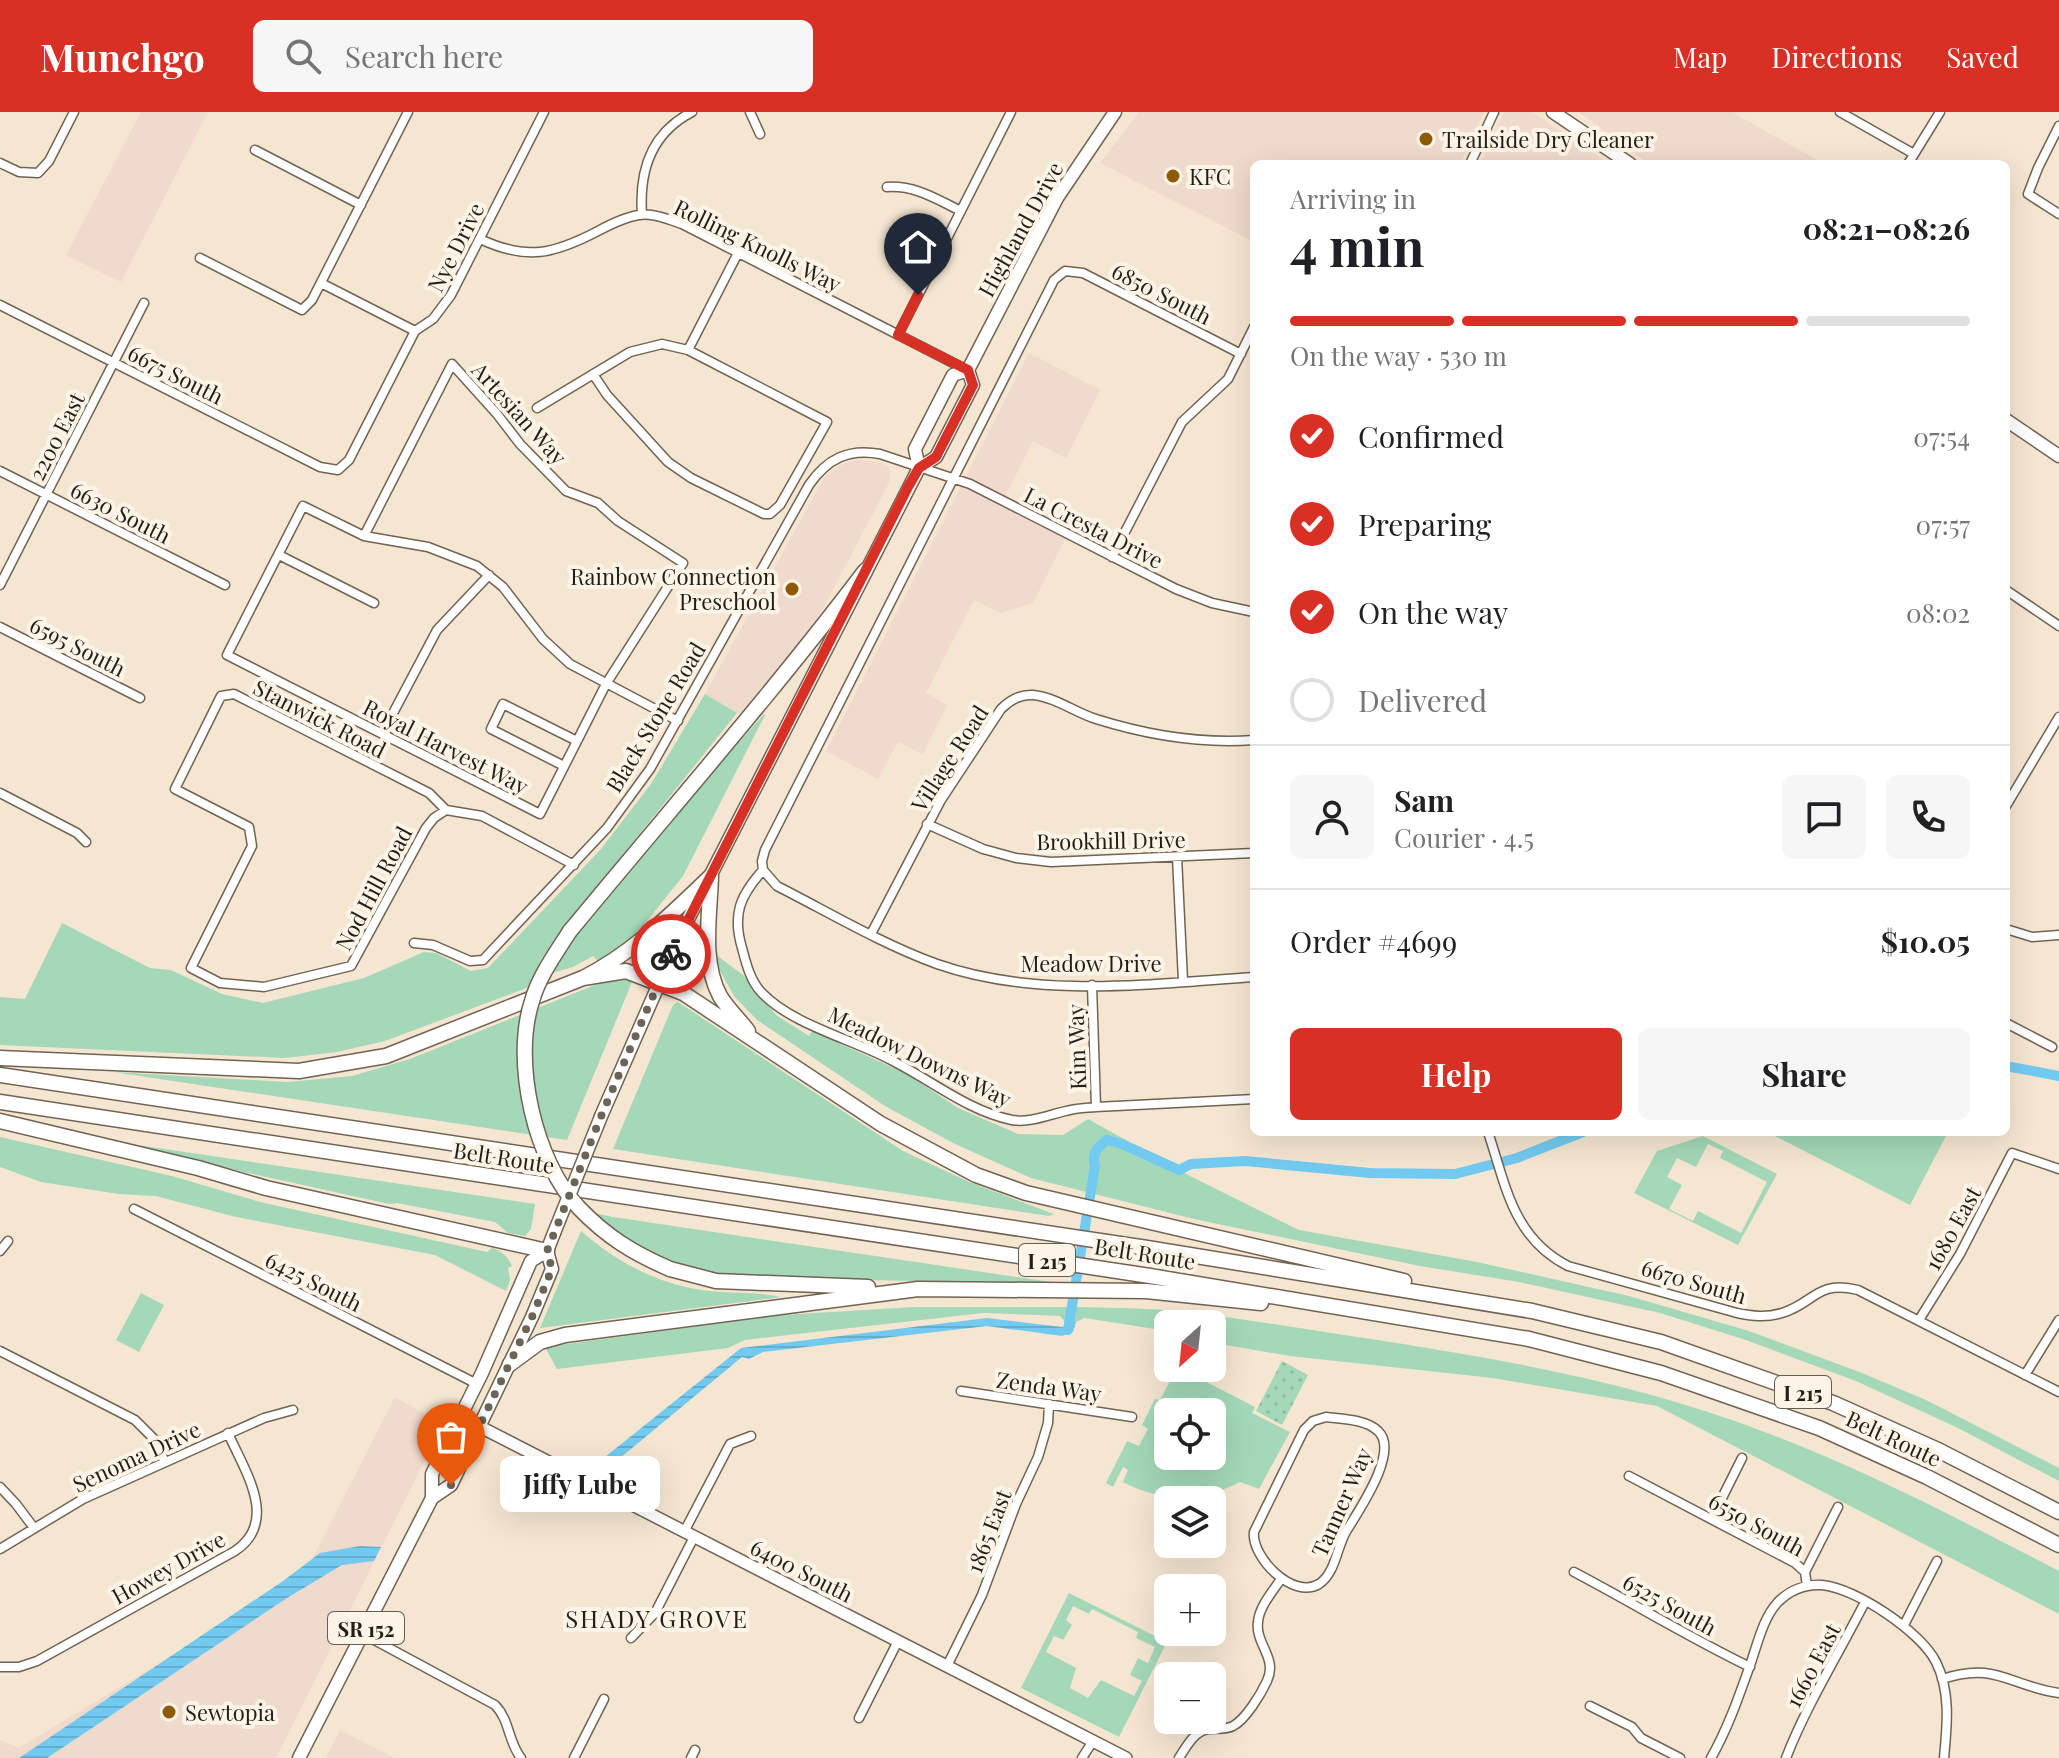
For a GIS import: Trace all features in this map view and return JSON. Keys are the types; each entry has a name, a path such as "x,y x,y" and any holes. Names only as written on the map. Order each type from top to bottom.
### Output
{"highway":[{"path":"865,571 775,687 570,931 532,1000 524,1038 525,1079 537,1129 555,1171 577,1206 603,1231 633,1253 670,1269 716,1281 918,1289 1146,1291 1423,1321"},
{"path":"0,1058 299,1071 386,1056 583,978 613,963 711,876"},
{"path":"711,876 708,943 712,974 720,996 756,1040"},
{"path":"583,978 626,971 683,993 881,1124 976,1175 1026,1193 1532,1311"},
{"name":"Belt Route","path":"0,1075 1147,1248 1532,1311 1661,1342 1833,1403 1940,1451 2059,1512"},
{"name":"Belt Route","path":"0,1102 1150,1276 1529,1339 1661,1373 1819,1428 1927,1477 2059,1545"},
{"path":"0,1121 198,1168 266,1188 547,1251"},
{"path":"510,1364 540,1342 565,1335 918,1289"}],"main road":[{"name":"Highland Drive","path":"919,468 915,449 953,375 968,370 1057,198 1115,112"},
{"path":"1559,114 1624,160"},
{"name":"Highland Drive","path":"299,1758 432,1498 432,1474 477,1384 531,1261 547,1251 658,982 919,468 936,457 973,385 968,370"},
{"path":"2010,423 2059,455"},
{"name":"Highland Drive","path":"432,1498 451,1485 510,1364 552,1269 547,1251"}],"street":[{"path":"0,163 19,172 38,173 49,161 74,112"},
{"path":"200,258 302,310 312,300 408,112"},
{"name":"Nye Drive","path":"338,470 349,460 415,331 443,310 544,112"},
{"path":"642,214 641,186 651,150 674,123 692,112"},
{"path":"750,112 760,134"},
{"path":"898,335 1011,112"},
{"path":"1472,160 1494,112"},
{"path":"1840,112 1914,154"},
{"path":"1910,160 1940,112"},
{"path":"2059,126 2028,194 2059,214"},
{"path":"255,150 361,205"},
{"path":"887,187 902,186 918,190 961,211"},
{"name":"Rolling Knolls Way","path":"480,239 520,253 556,251 642,214 669,219 968,370"},
{"path":"688,350 738,253"},
{"name":"6850 South","path":"1065,271 1083,273 1241,354"},
{"name":"Meadow Downs Way","path":"1065,271 1054,280 765,850 763,870 750,885 739,908 736,924 751,977 761,992 778,1006 887,1057 947,1092 995,1115 1027,1120 1096,1107 1250,1099"},
{"path":"321,283 415,331"},
{"name":"2200 East","path":"0,585 144,303"},
{"name":"6675 South","path":"0,305 320,467 338,470"},
{"path":"1112,557 1182,422 1228,379 1250,335"},
{"path":"537,408 593,374 639,348 662,344 688,350 827,422 780,505 770,514 757,512 691,478 668,462 607,395 593,374"},
{"name":"Artesian Way","path":"364,536 452,364 520,444 566,491 598,503 618,521 683,563"},
{"name":"Black Stone Road","path":"414,943 433,945 476,962 489,955 574,865 635,791 678,721 820,469 842,455 866,452 919,468"},
{"name":"La Cresta Drive","path":"919,468 970,484 1200,599 1250,611"},
{"name":"6630 South","path":"0,471 225,585"},
{"name":"Royal Harvest Way","path":"364,536 303,506 227,655 540,814 606,684 683,563"},
{"path":"364,536 428,547 477,566 503,587 557,653 586,674 678,721"},
{"path":"279,555 374,603"},
{"path":"382,734 437,630 489,575"},
{"path":"2010,593 2059,626"},
{"name":"6595 South","path":"0,627 140,698"},
{"name":"Stanwick Road","path":"191,968 252,846 249,827 175,789 221,696 234,694 429,793 446,810"},
{"name":"Village Road","path":"871,934 927,824 969,753 1001,709 1021,696 1038,696 1092,718 1139,732 1189,739 1250,740"},
{"path":"564,766 491,729 503,704 577,741"},
{"path":"2010,799 2059,717"},
{"path":"0,793 77,833 86,842"},
{"path":"446,810 482,816 574,865"},
{"name":"Nod Hill Road","path":"191,968 220,983 264,987 351,966 426,828 446,810"},
{"name":"Brookhill Drive","path":"927,824 983,849 1016,858 1062,862 1250,853"},
{"path":"1177,857 1183,981"},
{"name":"Meadow Drive","path":"763,870 777,886 871,934 939,964 974,974 1014,982 1092,985 1250,977"},
{"path":"2010,930 2032,937 2059,935"},
{"name":"Kim Way","path":"1092,985 1096,1107"},
{"path":"2010,1025 2052,1047"},
{"name":"6670 South","path":"1489,1136 1525,1232 1536,1245 1568,1266 1750,1316 1784,1313 1823,1290 1847,1287 1875,1297 2059,1392"},
{"name":"1680 East","path":"1919,1320 1971,1235 2012,1153 2059,1169"},
{"name":"6425 South","path":"134,1209 477,1384"},
{"path":"0,1251 8,1241"},
{"path":"2025,1375 2059,1320"},
{"path":"0,1351 135,1420 154,1439 165,1462"},
{"name":"Zenda Way","path":"961,1391 1132,1417"},
{"name":"1865 East","path":"947,1666 982,1595 1016,1504 1038,1457 1048,1423 1049,1404"},
{"name":"Senoma Drive","path":"0,1549 83,1499 228,1433 293,1410"},
{"name":"6400 South","path":"461,1417 1126,1758"},
{"name":"Tanner Way","path":"1322,1418 1357,1421 1375,1428 1384,1439 1385,1452 1373,1487 1345,1533 1326,1578 1308,1587 1292,1587 1281,1579 1256,1548 1254,1532 1306,1427 1322,1418"},
{"name":"Howey Drive","path":"0,1667 19,1667 37,1661 246,1542 257,1523 257,1501 228,1433"},
{"path":"631,1638 655,1613 730,1444 751,1436"},
{"path":"1712,1518 1742,1458"},
{"name":"6550 South","path":"1629,1476 1795,1563 1805,1572 1807,1586 1836,1588 1904,1625 1928,1648 1942,1679"},
{"path":"0,1487 34,1528"},
{"path":"1805,1572 1838,1507"},
{"path":"1904,1625 1937,1561"},
{"name":"6525 South","path":"1574,1572 1670,1624 1686,1636 1750,1667"},
{"path":"1179,1758 1199,1732 1225,1729 1239,1721 1266,1684 1270,1660 1258,1631 1258,1622 1281,1579"},
{"path":"1711,1758 1730,1719 1771,1610 1786,1595 1807,1586"},
{"name":"1660 East","path":"1786,1758 1822,1679 1834,1664 1865,1602"},
{"path":"363,1634 495,1705 503,1713 519,1757"},
{"path":"859,1718 898,1641"},
{"path":"1944,1758 1946,1706 1942,1679 1962,1672 1982,1671 2059,1693"},
{"path":"574,1758 604,1699"},
{"path":"1590,1706 1632,1727 1641,1738 1680,1758"},
{"path":"1082,1758 1093,1741"}],"shaded area":[{"path":"141,112 208,112 121,282 66,255"},
{"path":"1139,112 1484,112 1462,160 1250,160 1250,240 1100,163"},
{"path":"1504,112 1532,112 1603,160 1482,160"},
{"path":"1579,112 1735,112 1817,160 1644,160"},
{"path":"1029,353 1100,390 1066,458 1033,441 1006,495 1070,529 1033,603 1001,613 974,600 926,693 947,705 923,754 898,742 878,779 826,751"},
{"path":"859,459 887,466 890,481 817,620 782,669 743,714 737,713 705,694 825,476 841,465"},
{"path":"395,1397 443,1424 276,1758 0,1758 0,1740 19,1748 304,1575"},
{"path":"340,1730 395,1758 326,1758"}],"green space":[{"path":"705,694 737,713 559,934 541,960 529,987 385,1041 337,1052 285,1058 0,1045 0,997 25,999 62,923 150,968 171,970 222,994 263,1003 364,978 424,952 436,953 471,971 488,968 601,849 651,784"},
{"path":"764,714 683,876 642,927 643,930 599,962 593,956 573,967 549,974 560,956 653,841"},
{"path":"716,955 743,975 776,1015 809,1036 812,1031 907,1074 958,1108 1018,1134 1063,1135 1088,1119 1192,1177 1299,1230 1477,1262 1629,1296 1749,1331 1926,1400 2059,1468 2059,1481 1958,1428 1856,1381 1746,1340 1660,1313 1519,1282 1420,1266 1194,1219 1031,1178 953,1143 885,1106 757,1020 734,996 719,969"},
{"path":"627,978 632,982 567,1140 113,1072 287,1082 352,1076 410,1059 605,981"},
{"path":"678,1002 903,1151 969,1182 1054,1214 1049,1216 613,1149 673,1005"},
{"path":"1703,1136 1777,1174 1738,1245 1634,1193 1657,1151","holes":["1708,1144 1723,1151 1720,1158 1767,1182 1741,1233 1698,1211 1693,1221 1669,1209 1682,1185 1667,1177 1677,1158 1696,1167"]},
{"path":"1775,1136 1946,1136 1910,1205"},
{"path":"0,1137 172,1176 260,1202 487,1252 492,1248 507,1257 512,1266 508,1268 510,1280 506,1291 435,1255 236,1217 156,1196 119,1194 41,1182 0,1167"},
{"path":"90,1138 535,1204 531,1229 525,1236 508,1233 495,1222 389,1204"},
{"path":"594,1213 1064,1284 712,1277 631,1251"},
{"path":"581,1231 622,1261 668,1282 701,1290 781,1297 540,1328"},
{"path":"141,1293 164,1305 139,1352 116,1340"},
{"path":"915,1307 1068,1307 1067,1324 1060,1316 983,1313 745,1340 728,1348 557,1369 545,1347 781,1315"},
{"path":"1075,1307 1162,1310 1154,1310 1154,1329 1084,1318 1072,1324"},
{"path":"1226,1318 1519,1364 1671,1400 1721,1416 1844,1465 1916,1498 2059,1571 2059,1614 1657,1406 1493,1378 1290,1356 1226,1345"},
{"path":"1282,1361 1308,1375 1282,1425 1256,1411"},
{"path":"1169,1382 1206,1382 1255,1407 1252,1413 1290,1432 1259,1489 1240,1482 1226,1489 1226,1486 1154,1486 1154,1493 1123,1482 1128,1470 1123,1467 1113,1487 1106,1483 1127,1441 1139,1446 1148,1429 1142,1425 1154,1401 1154,1470 1226,1470 1226,1398 1161,1398"},
{"path":"1069,1593 1154,1636 1154,1646 1165,1646 1154,1662 1154,1668 1119,1737 1021,1688","holes":["1073,1606 1089,1614 1092,1609 1138,1632 1136,1638 1155,1647 1148,1663 1138,1658 1130,1675 1142,1681 1134,1696 1101,1680 1088,1698 1070,1688 1076,1668 1046,1652 1054,1636 1063,1640 1072,1625 1066,1620"]}],"water":[{"path":"987,1318 1062,1327 1067,1326 1068,1320 1076,1322 1073,1332 1062,1336 987,1326 763,1352 749,1359 742,1357 614,1463 599,1469 595,1465 741,1348"},
{"path":"360,1546 381,1547 374,1561 342,1565 287,1598 47,1758 19,1758 320,1553"}],"waterway":[{"path":"2010,1067 2059,1076"},
{"path":"1068,1330 1095,1166 1094,1154 1107,1140 1179,1170 1191,1164 1245,1161 1370,1173 1455,1174 1517,1158 1573,1136"}],"way so far":[{"path":"451,1485 552,1269 547,1251 671,954"}],"place":[{"name":"Trailside Dry Cleaner","path":"1426,139"},
{"name":"KFC","path":"1173,176"},
{"name":"Rainbow Connection Preschool","path":"792,589"},
{"name":"Jiffy Lube","path":"451,1485"},
{"name":"Sewtopia","path":"169,1712"}],"district":[{"name":"SHADY GROVE","path":"657,1618"}],"route":[{"path":"671,954 908,487 919,468 936,457 973,385 968,370 898,335 918,295"}]}
